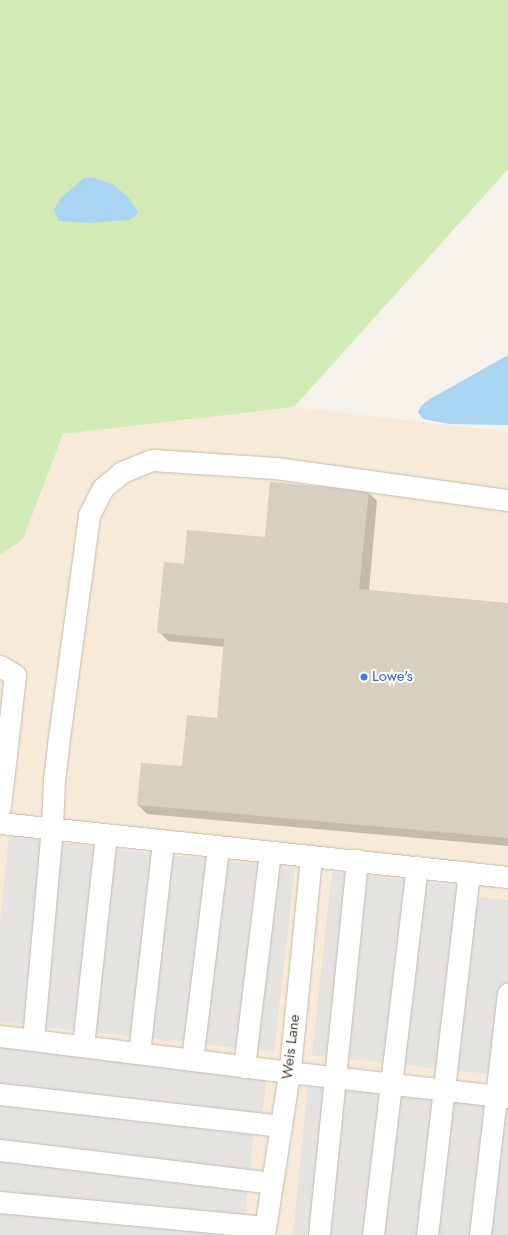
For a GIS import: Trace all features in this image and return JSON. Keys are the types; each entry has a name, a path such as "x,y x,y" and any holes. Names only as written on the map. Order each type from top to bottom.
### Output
{"street":[{"path":"33,1040 52,829 54,780 88,515 103,488 122,472 152,460 276,468 508,500"},
{"path":"0,807 7,671"},
{"path":"0,823 270,853 357,860 508,877"},
{"path":"83,1046 106,835"},
{"path":"139,1053 162,841"},
{"path":"192,1060 218,847"},
{"path":"244,1067 270,853"},
{"name":"Weis Lane","path":"264,1231 289,1072 311,857"},
{"path":"319,1235 357,860"},
{"path":"373,1235 417,867"},
{"path":"427,1235 469,872"},
{"path":"480,1235 502,1097 508,994"},
{"path":"0,1036 244,1067 502,1097"},
{"path":"0,1094 281,1126"},
{"path":"0,1150 272,1183"},
{"path":"0,1202 264,1231"}],"shaded area":[{"path":"294,407 508,432 508,1235 0,1235 0,555 23,539 63,434"},
{"path":"9,837 295,869 274,1052 0,1022 0,921"},
{"path":"332,872 457,886 456,895 508,900 508,1076 312,1055"},
{"path":"0,1045 267,1072 261,1130 254,1130 243,1234 233,1232 233,1235 0,1235"},
{"path":"308,1085 508,1105 508,1235 293,1235"}],"green space":[{"path":"0,0 508,0 508,169 294,407 63,434 23,539 0,555"}],"water":[{"path":"84,178 95,178 112,184 127,196 138,212 134,217 128,220 91,223 59,221 54,210 60,199"},
{"path":"508,355 508,425 449,424 423,419 418,412 422,405 430,399"}],"building":[{"name":"Lowe's","path":"270,482 369,491 359,589 508,603 508,838 137,805 141,763 182,766 187,715 217,718 224,639 157,633 164,562 184,564 187,530 265,537"}],"place":[{"name":"Lowe's","path":"364,677"}]}
